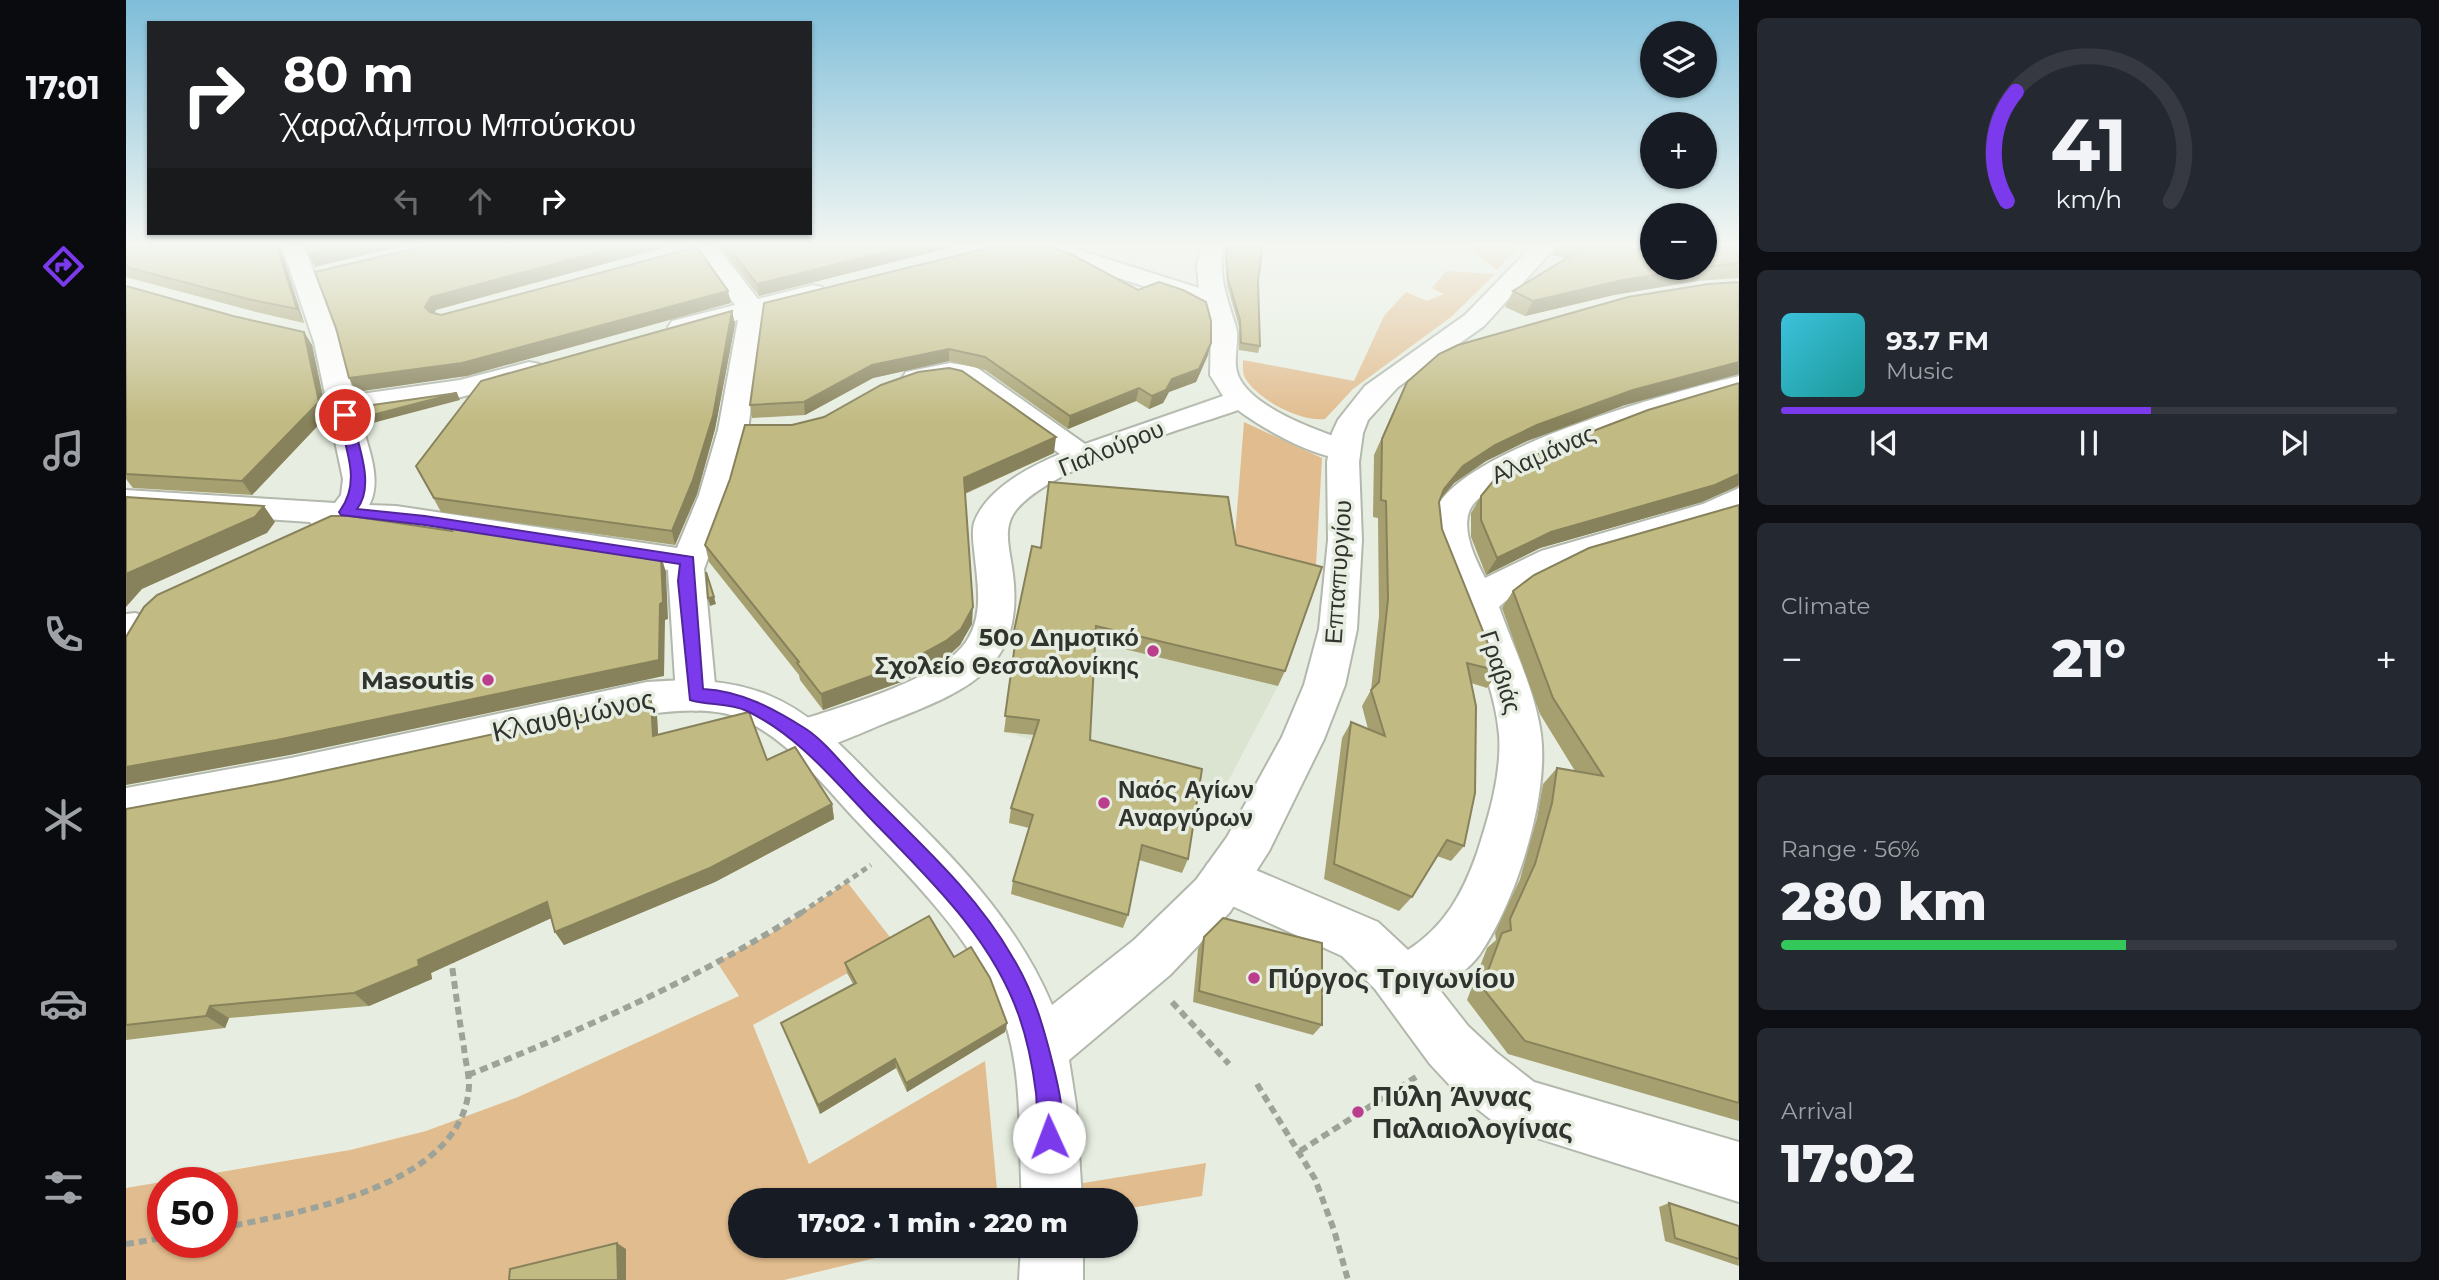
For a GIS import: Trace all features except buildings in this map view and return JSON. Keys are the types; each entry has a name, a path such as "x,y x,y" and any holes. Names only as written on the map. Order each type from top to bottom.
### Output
{"street":[{"path":"275,544 346,512 354,503 359,485 343,405 312,335 309,303"},
{"path":"696,695 686,581 688,561 746,430 751,308 749,303"},
{"path":"651,335 772,303"},
{"path":"1213,303 1224,329 1223,373 1228,385 1242,399 1293,430 1345,451"},
{"name":"Επταπυργίου","path":"1039,1050 1141,967 1199,911 1225,879 1304,737 1320,701 1329,669 1338,631 1345,540 1345,451 1349,427 1366,401 1387,382 1479,316 1492,303"},
{"path":"1422,358 1497,335"},
{"path":"343,405 461,388 551,364"},
{"path":"896,384 943,372 963,372 1081,454"},
{"name":"Αλαμάνας","path":"1479,604 1456,547 1451,526 1455,504 1461,495 1503,469 1584,434 1651,408 1739,384"},
{"name":"Γιαλούρου","path":"803,736 939,685 962,671 976,658 988,638 997,603 990,535 992,519 1001,506 1081,454 1242,399"},
{"name":"Γραβιάς","path":"1401,982 1448,951 1469,927 1510,825 1520,769 1520,737 1507,677 1479,604 1488,593 1541,564 1715,511 1739,498"},
{"path":"126,500 346,512 425,520 688,561"},
{"name":"Κλαυθμώνος","path":"126,807 290,776 635,700 696,695 721,697 751,705 803,736 904,838 955,893 984,930 1017,986 1029,1014 1039,1050 1048,1093 1052,1188"},
{"path":"1225,879 1347,931 1374,951 1449,1045 1477,1073 1520,1106 1739,1172"},
{"path":"1051,1280 1052,1258"}],"path":[{"path":"468,1075 542,1046 665,989 777,930 855,877 904,838"},
{"path":"238,1225 311,1209 412,1172 429,1158 459,1124 466,1105 468,1075 450,948"},
{"path":"1141,967 1229,1064"},
{"path":"1300,1151 1418,1075"},
{"path":"1257,1084 1300,1151 1326,1207 1348,1280"},
{"path":"126,1244 147,1241"}],"shaded area":[{"path":"1396,303 1466,303 1451,317 1353,389 1325,419 1305,417 1282,409 1262,396 1245,379 1243,360 1354,381 1384,316"},
{"path":"1244,422 1322,458 1315,583 1233,561"},
{"name":"50ο Δημοτικό Σχολείο Θεσσαλονίκης","path":"1315,583 1278,686 1223,791 1004,732 1021,607"},
{"path":"847,882 897,946 753,1025 809,1164 985,1061 997,1188 728,1188 728,1258 875,1258 784,1280 126,1280 126,1188 147,1184 147,1258 238,1258 238,1169 350,1150 426,1131 518,1097 739,996 717,962 777,930"},
{"path":"1206,1163 1202,1196 1138,1207 1138,1188 1077,1188 1077,1184"}],"place":[{"name":"50ο Δημοτικό Σχολείο Θεσσαλονίκης","path":"1153,651"},
{"name":"Masoutis","path":"488,680"},
{"name":"Ναός Αγίων Αναργύρων","path":"1104,803"},
{"name":"Πύργος Τριγωνίου","path":"1254,978"},
{"name":"Πύλη Άννας Παλαιολογίνας","path":"1358,1112"}],"route":[{"path":"345,415 359,479 358,496 346,512 425,520 688,561 686,581 696,695 721,697 751,705 803,736 955,893 984,930 1007,966 1029,1014 1048,1093 1049,1137"}]}
